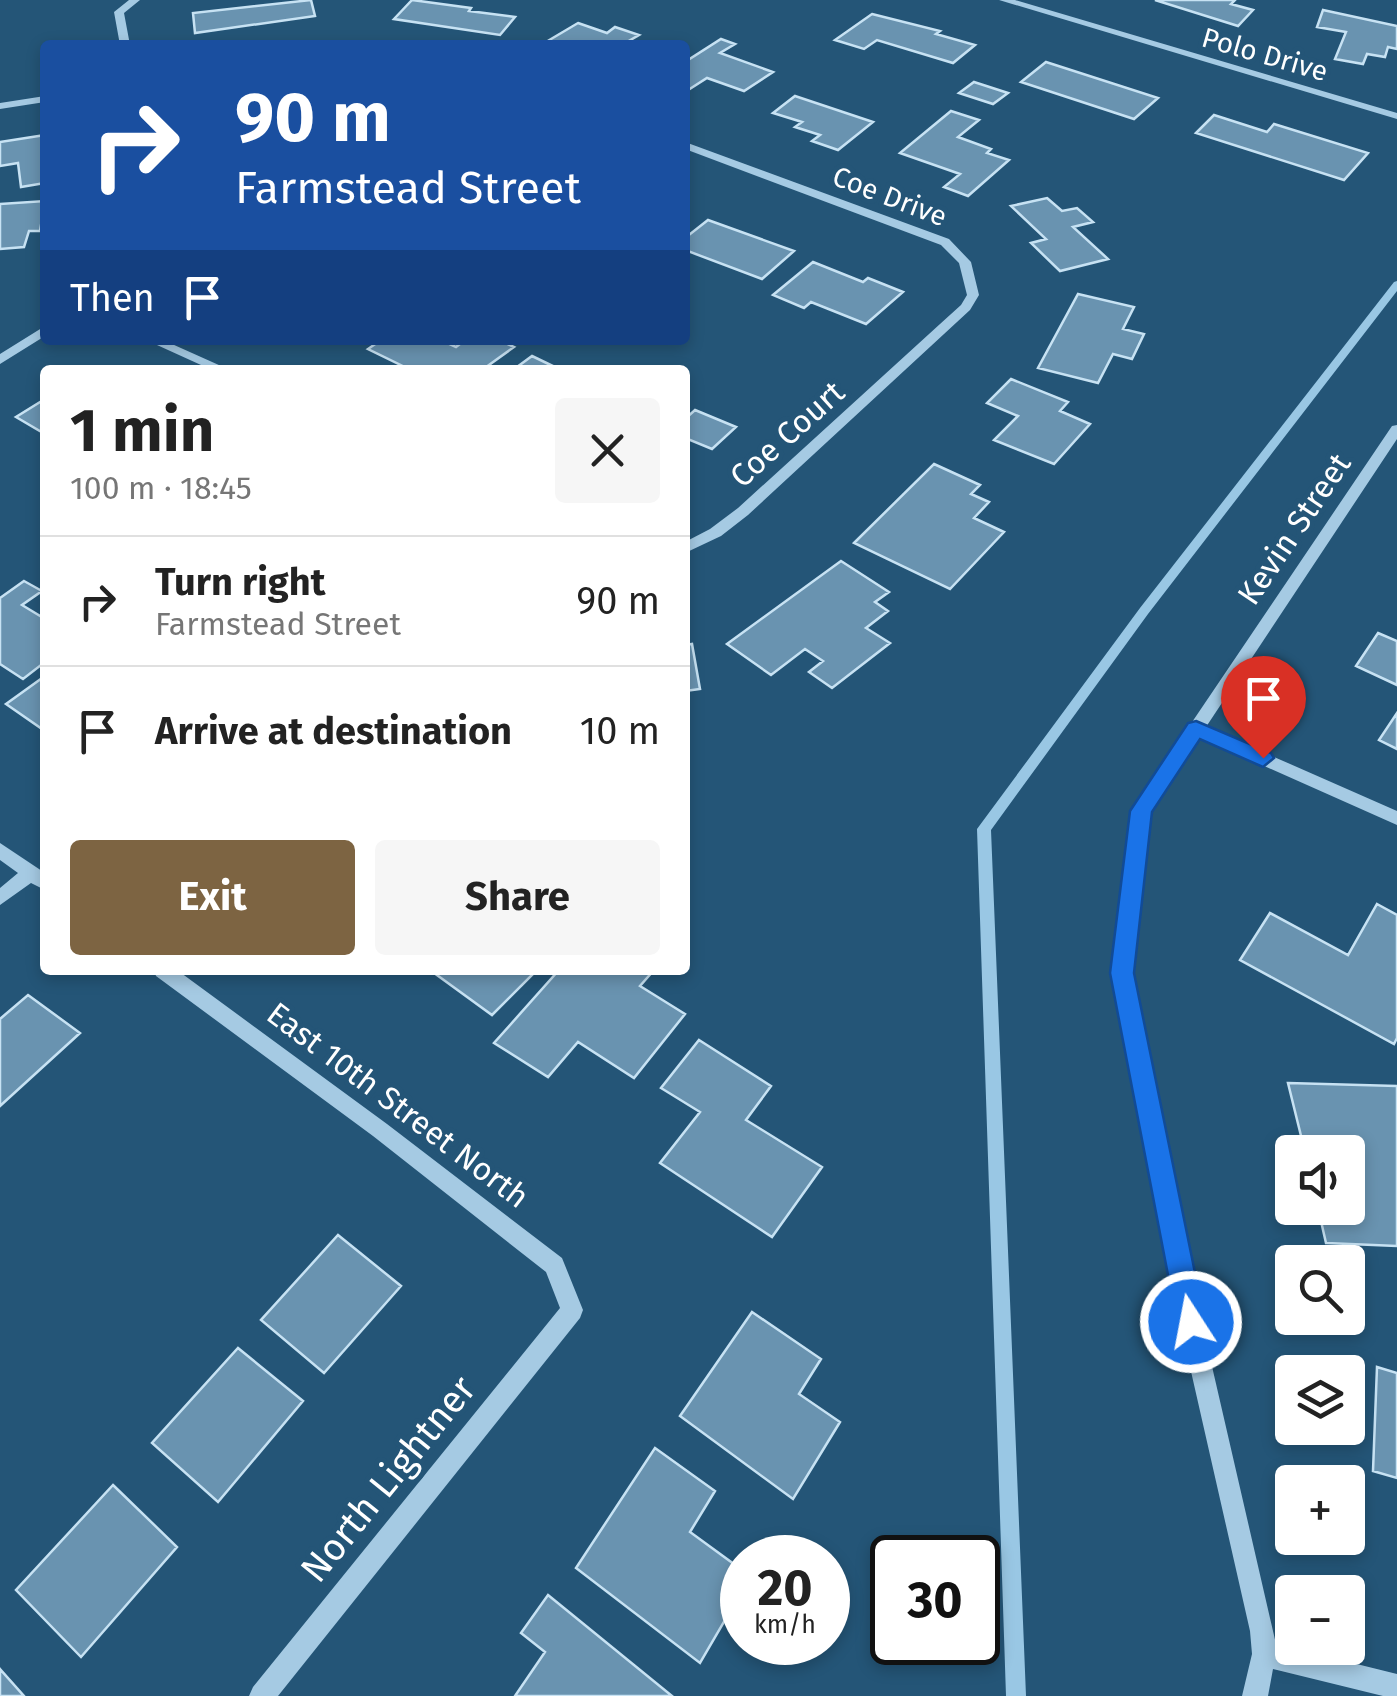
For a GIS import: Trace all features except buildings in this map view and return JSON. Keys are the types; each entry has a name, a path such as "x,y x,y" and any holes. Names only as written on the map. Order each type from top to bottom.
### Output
{"street":[{"path":"124,40 119,12 135,0"},
{"name":"Polo Drive","path":"1004,0 1397,116"},
{"path":"0,106 40,100"},
{"name":"Coe Drive","path":"690,148 945,242 965,262 973,295 966,307 876,393"},
{"path":"0,360 40,333"},
{"path":"164,345 211,365"},
{"name":"Coe Court","path":"690,546 717,533 876,393"},
{"name":"Kevin Street","path":"1255,1696 1264,1654 1191,1322 1122,973 1141,811 1397,430"},
{"path":"1196,728 1397,818"},
{"path":"0,850 38,878 0,898"},
{"name":"East 10th Street North","path":"170,975 554,1265 572,1310"},
{"name":"North Lightner","path":"262,1696 572,1310"},
{"path":"1264,1654 1397,1688"}],"waterway":[{"path":"1016,1696 984,829 1144,611 1397,284"}],"route":[{"path":"1191,1322 1122,973 1141,811 1196,728 1263,758"}]}
